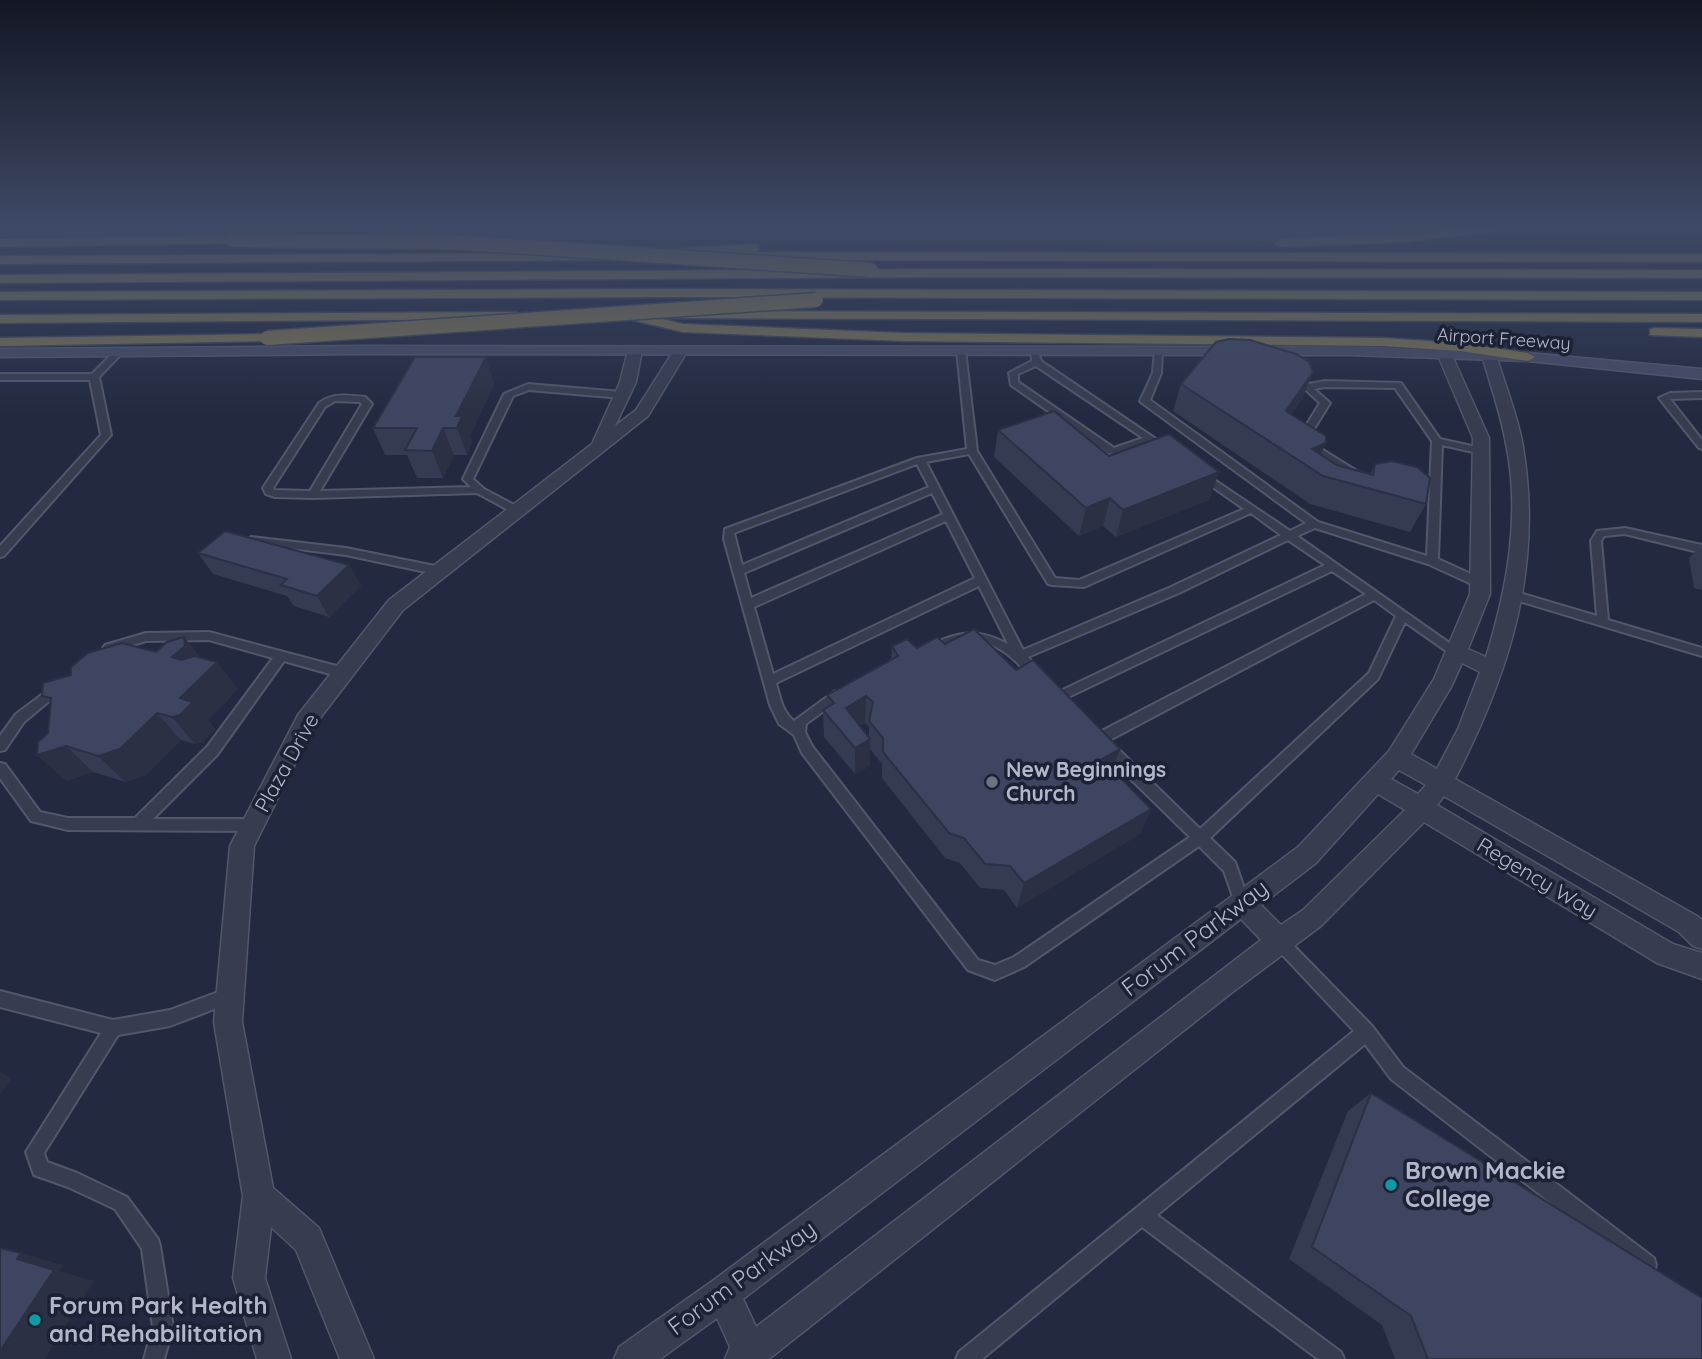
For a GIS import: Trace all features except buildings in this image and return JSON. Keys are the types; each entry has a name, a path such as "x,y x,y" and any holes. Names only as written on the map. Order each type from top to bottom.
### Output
{"highway":[{"path":"0,297 663,293 817,296"},
{"path":"0,342 267,338 872,293 1702,296"},
{"name":"Airport Freeway","path":"0,319 386,315 1374,315 1702,318"},
{"path":"629,315 697,328 982,339 1383,342 1461,347 1528,357"},
{"path":"1374,315 1455,326 1702,333"}],"main road":[{"name":"Airport Freeway","path":"0,353 961,350 1035,356 1158,351 1444,353 1528,357 1701,376"}],"street":[{"name":"Plaza Drive","path":"597,447 628,382 635,350"},
{"name":"Plaza Drive","path":"274,1359 249,1278 259,1196 228,1022 242,846 306,721 396,605 642,413 681,350"},
{"name":"Forum Parkway","path":"631,1359 723,1294 1307,855 1397,757 1444,681 1480,594 1481,438 1444,353"},
{"path":"723,1294 749,1357 1199,1002 1312,918 1441,783 1469,730 1492,669 1513,595 1521,517 1515,445 1489,355"},
{"path":"1482,450 1515,457"},
{"path":"1456,652 1492,669"},
{"name":"Regency Way","path":"1397,757 1688,924 1702,937"},
{"name":"Regency Way","path":"1376,781 1666,954 1702,966"},
{"path":"1242,903 1281,943"},
{"path":"259,1196 308,1239 357,1359"}],"lane":[{"path":"961,350 972,451 1052,582 1080,584 1252,509"},
{"path":"1158,351 1157,373 1145,401 1314,524 1432,561 1480,583"},
{"path":"0,377 94,377 119,352"},
{"path":"1149,439 1118,452 1111,451 1014,383 1011,378 1013,373 1035,356 1172,454"},
{"path":"1284,367 1324,400 1325,405 1304,437 1305,443 1342,468 1364,475"},
{"path":"0,553 106,435 94,377"},
{"path":"1309,387 1325,384 1398,385 1437,441 1432,561"},
{"path":"516,510 479,490 468,479 509,394 528,387 622,395"},
{"path":"1702,395 1664,398 1702,446"},
{"path":"313,495 366,401 326,401 268,488 275,494 313,495 388,496 479,490"},
{"path":"1437,441 1482,450"},
{"path":"972,451 920,460 729,531 747,605 783,720 799,732 807,749 973,965 995,972 1019,962 1200,838 1374,676 1402,615"},
{"path":"920,460 1020,656 1061,702 1333,566"},
{"path":"1195,470 1456,652"},
{"path":"738,571 934,488"},
{"path":"1423,491 1435,494"},
{"path":"747,605 948,516"},
{"path":"1020,656 1175,590 1314,524"},
{"path":"1603,623 1596,541 1601,533 1625,531 1702,549"},
{"path":"232,540 314,545 393,559 440,571"},
{"path":"769,681 981,580"},
{"path":"1242,903 1230,867 1095,735 1374,595"},
{"path":"1513,595 1702,652"},
{"path":"911,658 961,636 982,634 1020,656"},
{"path":"95,658 106,649 146,637 209,636 344,673"},
{"path":"139,824 212,751 281,656"},
{"path":"0,746 20,718 63,684"},
{"path":"799,732 800,722 849,686"},
{"path":"0,768 36,817 68,824 253,825"},
{"path":"1281,943 1366,1032 1398,1073 1658,1274"},
{"path":"0,999 113,1028 170,1018 230,995"},
{"path":"113,1028 35,1152 40,1170 71,1179 121,1203 151,1246 163,1327 154,1359"},
{"path":"966,1359 1366,1032"},
{"path":"1142,1214 1334,1359"}],"place":[{"name":"New Beginnings Church","path":"992,782"},
{"name":"Brown Mackie College","path":"1391,1185"},
{"name":"Forum Park Health and Rehabilitation","path":"35,1320"}]}
